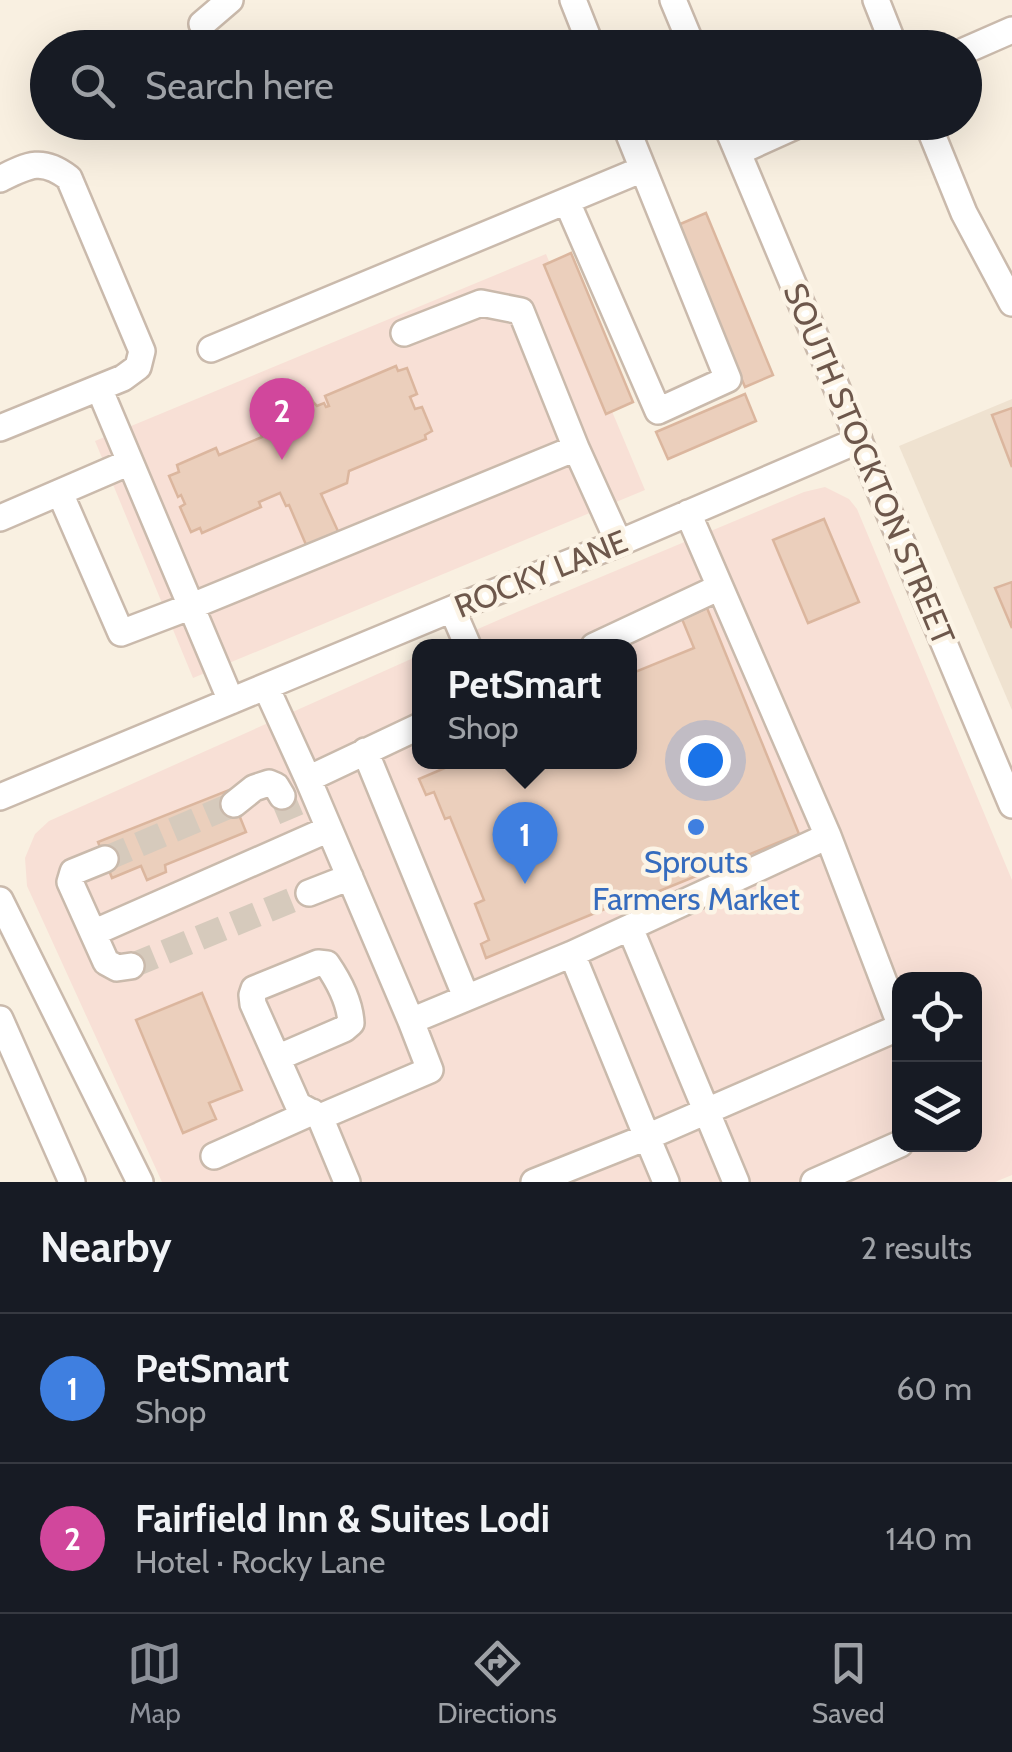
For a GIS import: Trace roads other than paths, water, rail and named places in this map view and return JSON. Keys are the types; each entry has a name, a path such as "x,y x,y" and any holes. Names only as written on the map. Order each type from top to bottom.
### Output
{"street":[{"path":"202,24 230,0"},
{"path":"572,0 584,30"},
{"path":"673,0 686,30"},
{"path":"876,0 888,30"},
{"path":"982,43 1012,30"},
{"path":"568,202 658,410 728,379 631,140"},
{"name":"SOUTH STOCKTON STREET","path":"733,140 1012,806"},
{"path":"738,152 764,140"},
{"path":"934,140 964,213 1012,304"},
{"path":"0,179 32,164 53,166 69,178 142,351 138,367 123,378 0,428"},
{"path":"211,349 643,169"},
{"path":"404,333 481,303 521,312 619,543"},
{"path":"98,388 230,701"},
{"name":"ROCKY LANE","path":"0,797 619,543 859,440"},
{"path":"60,493 121,633 576,448"},
{"path":"0,518 130,462"},
{"path":"688,514 828,836 892,1005"},
{"path":"609,639 720,587"},
{"path":"452,610 465,639"},
{"path":"214,1156 430,1070 266,687"},
{"path":"308,779 412,730"},
{"path":"365,751 466,998"},
{"path":"234,804 254,788 269,783 282,796"},
{"path":"92,933 297,831 329,829"},
{"path":"410,1021 572,954 828,836"},
{"path":"105,860 73,872 70,882 106,962 117,968 130,966"},
{"path":"309,894 350,877"},
{"path":"0,900 140,1182"},
{"path":"630,928 736,1182"},
{"path":"572,954 666,1182"},
{"path":"0,1019 72,1182"},
{"path":"534,1182 892,1029"},
{"path":"277,1058 298,1105 316,1114 347,1182"},
{"path":"814,1182 892,1148"}],"tunnel":[{"path":"282,796 293,822"},
{"path":"105,859 234,804"},
{"path":"131,966 309,893"}],"place":[{"name":"Fairfield Inn & Suites Lodi","path":"282,460"},
{"name":"Sprouts Farmers Market","path":"696,827"},
{"name":"PetSmart","path":"525,884"}]}
